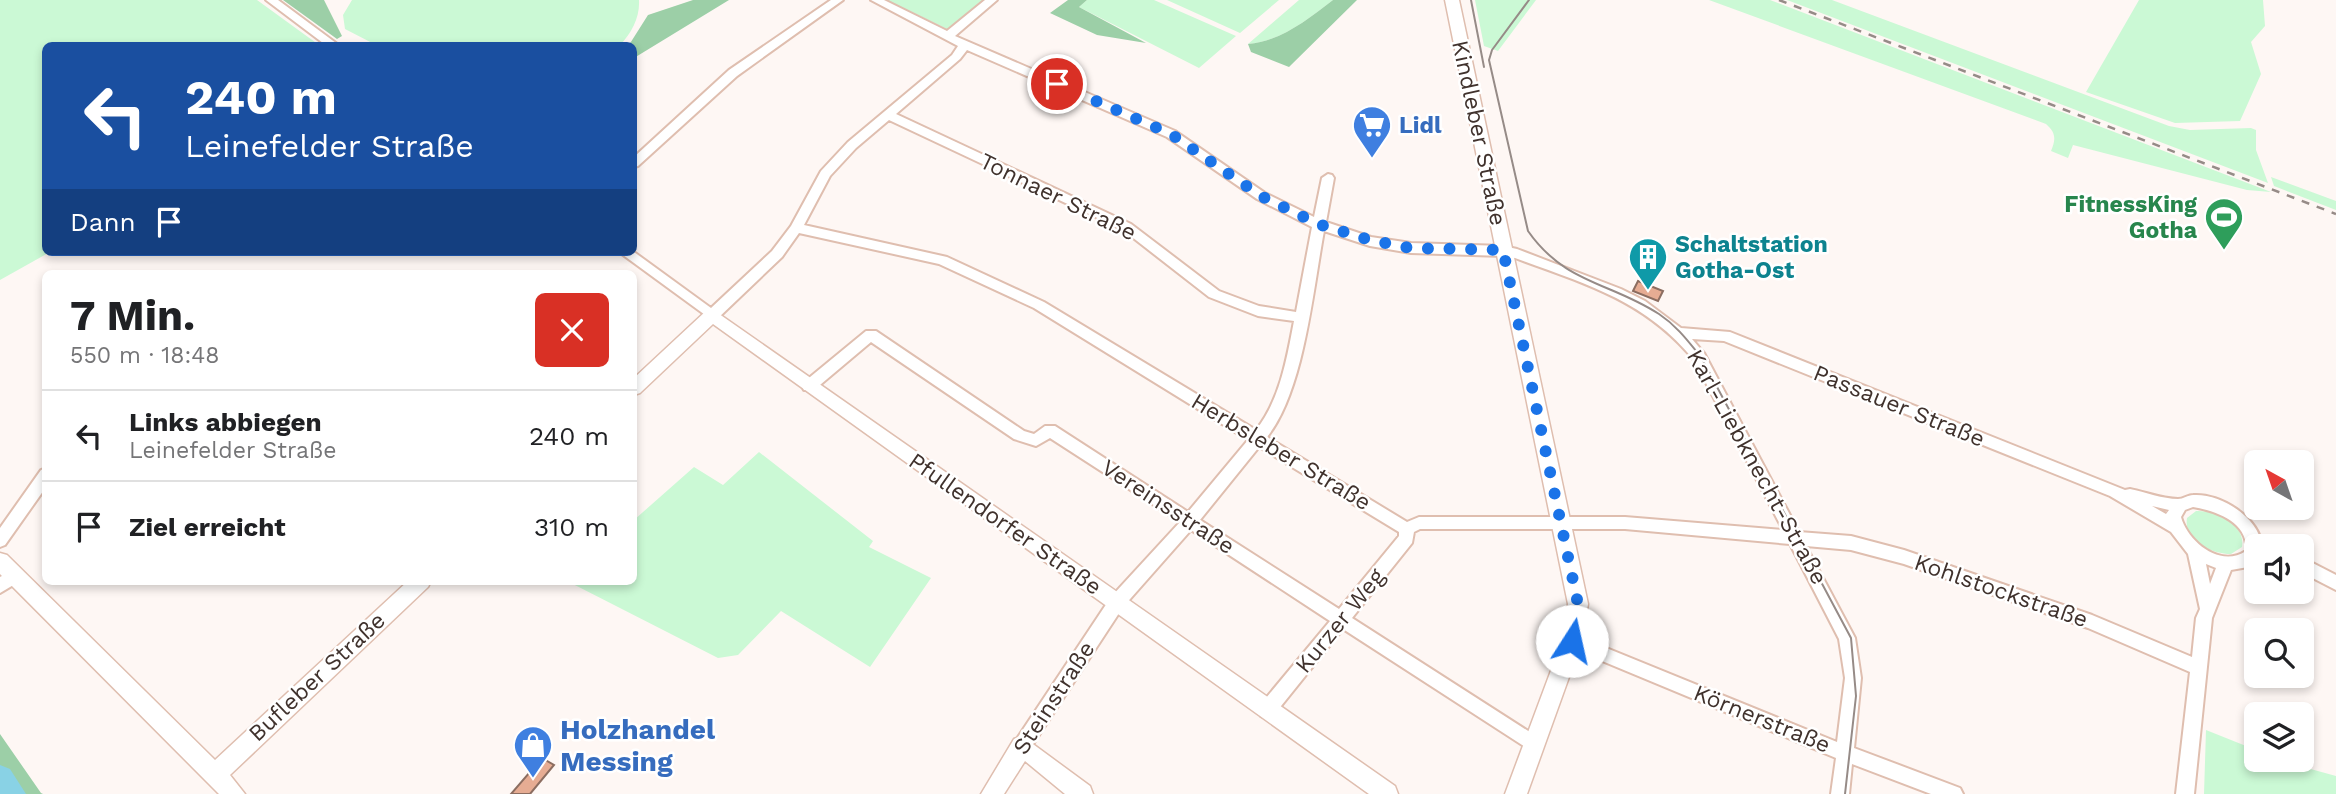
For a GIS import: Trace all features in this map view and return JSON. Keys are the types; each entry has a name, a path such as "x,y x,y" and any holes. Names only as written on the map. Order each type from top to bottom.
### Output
{"main road":[{"name":"Kindleber Straße","path":"1452,0 1578,604 1572,641 1516,794"},
{"name":"Pfullendorfer Straße","path":"712,315 808,386 1387,794"},
{"path":"637,385 712,315"},
{"path":"0,561 8,581 234,794"},
{"name":"Bufleber Straße","path":"214,775 417,585"},
{"path":"1022,746 1082,794"},
{"name":"Steinstraße","path":"992,794 1022,746"}],"street":[{"path":"271,0 329,42"},
{"path":"637,160 733,73 838,0"},
{"path":"876,0 965,45 1171,134 1261,196 1318,224 1370,240 1410,248 1503,250"},
{"path":"948,36 992,0"},
{"path":"712,315 777,254 796,228 825,174 887,115 956,57 965,45"},
{"name":"Tonnaer Straße","path":"887,115 1127,227 1214,294 1258,311 1300,317"},
{"name":"Steinstraße","path":"1022,746 1117,602 1190,522 1260,438 1278,406 1291,372 1328,178"},
{"name":"Herbsleber Straße","path":"796,228 953,264 1039,305 1406,529"},
{"name":"Karl-Liebknecht-Straße","path":"1503,250 1639,303 1681,332 1699,357 1839,618 1852,657 1852,701 1840,794"},
{"name":"Pfullendorfer Straße","path":"631,256 712,315"},
{"name":"Passauer Straße","path":"1681,332 1725,336 2115,492 2175,527 2195,550"},
{"name":"Vereinsstraße","path":"808,386 871,335 1018,435 1036,440 1050,430 1533,744"},
{"path":"0,540 42,480"},
{"name":"Passauer Straße","path":"2115,492 2180,506 2193,501 2218,506 2240,519 2251,534"},
{"path":"2175,527 2173,516 2180,506"},
{"path":"1406,529 1419,523 1625,523 1698,527 1797,540"},
{"name":"Kurzer Weg","path":"1267,710 1407,538 1406,529"},
{"name":"Kohlstockstraße","path":"1797,540 1817,539 1851,543 1904,557 2092,622 2199,668"},
{"path":"2195,550 2226,563 2244,561"},
{"path":"2195,550 2207,607"},
{"path":"2185,794 2207,607 2226,563"},
{"path":"2314,571 2336,584"},
{"path":"2314,576 2336,584"},
{"name":"Körnerstraße","path":"1572,641 1954,794"}],"green space":[{"path":"0,0 257,0 315,42 42,42 43,256 0,280"},
{"path":"283,0 324,0 342,36 337,39"},
{"path":"352,0 639,0 634,24 622,42 370,42 345,29 343,15"},
{"path":"693,0 729,0 637,56 637,42 631,42 648,15"},
{"path":"887,0 985,0 947,29"},
{"path":"1068,0 1087,0 1079,7 1146,43 1097,35 1050,13"},
{"path":"1087,0 1154,0 1236,36 1199,68 1079,7"},
{"path":"1167,0 1279,0 1240,33"},
{"path":"1299,0 1333,0 1283,34 1248,44"},
{"path":"1333,0 1357,0 1289,67 1251,52 1248,44 1283,34"},
{"path":"1475,0 1536,0 1498,51 1484,46"},
{"path":"1709,0 1770,0 2271,192 2247,190 2073,145 2068,158 2051,151 2054,136 2046,124"},
{"path":"1787,0 1832,0 2169,126 2190,130 2251,128 2256,130 2256,150 2268,183"},
{"path":"2139,0 2263,0 2265,26 2251,42 2261,74 2240,121 2175,123 2086,92"},
{"path":"2271,177 2336,201 2336,210 2274,186"},
{"path":"759,452 873,541 869,547 931,578 870,667 781,611 738,655 718,658 575,585 637,585 637,517 694,467 723,485"},
{"path":"2196,511 2212,513 2228,520 2239,531 2242,547 2231,554 2216,552 2200,545 2187,526 2187,518"},
{"path":"2206,730 2244,745 2244,772 2314,770 2336,776 2336,794 2204,794"},
{"path":"0,734 41,793 43,794 0,794"}],"building":[{"name":"Schaltstation Gotha-Ost","path":"1638,281 1663,291 1658,301 1633,291"},
{"name":"Holzhandel Messing","path":"542,758 554,765 530,794 511,794"}],"waterway":[{"path":"0,779 12,794"}],"tram line":[{"path":"1471,0 1484,67"},
{"path":"1529,0 1492,50 1489,60 1528,231 1557,262 1659,314 1682,334 1701,357 1851,638 1856,696 1845,794"}],"railway":[{"path":"1779,0 2336,214"}],"place":[{"name":"Lidl","path":"1372,159"},
{"name":"FitnessKing Gotha","path":"2224,251"},
{"name":"Schaltstation Gotha-Ost","path":"1648,291"},
{"name":"Holzhandel Messing","path":"533,779"}],"route":[{"path":"1057,84 1171,134 1261,196 1318,224 1370,240 1410,248 1503,250 1572,566 1578,604 1572,641"}]}
